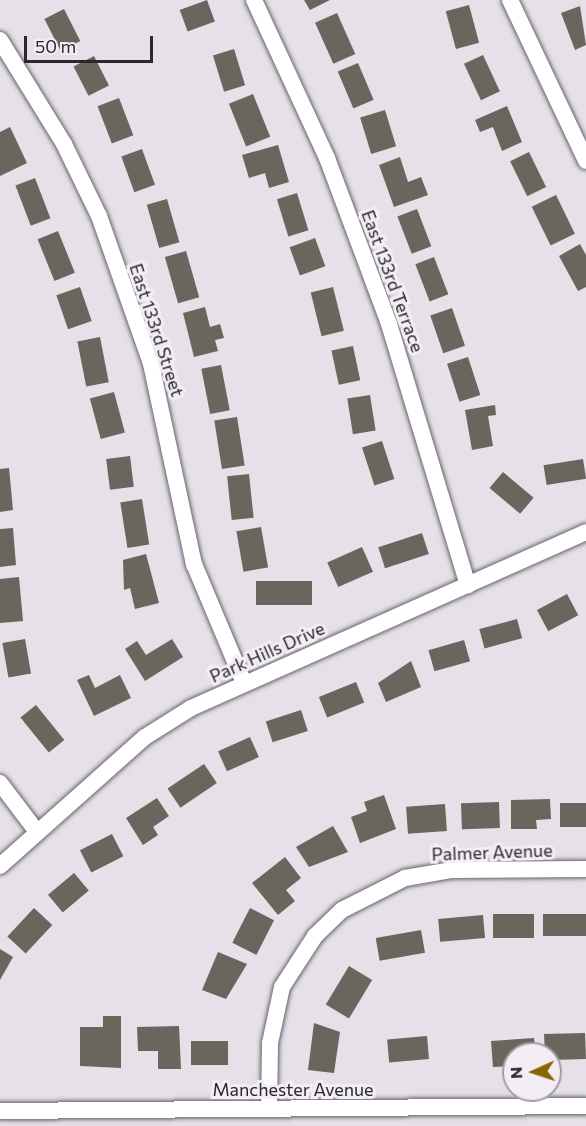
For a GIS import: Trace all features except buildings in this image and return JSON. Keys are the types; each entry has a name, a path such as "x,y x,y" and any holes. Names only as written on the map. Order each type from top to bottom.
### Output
{"street":[{"name":"East 133rd Terrace","path":"254,0 327,158 385,313 468,585"},
{"path":"510,0 586,161"},
{"name":"East 133rd Street","path":"0,40 64,144 99,216 151,364 194,564 244,683"},
{"name":"Park Hills Drive","path":"0,866 145,737 244,683 586,532"},
{"path":"0,783 37,832"},
{"name":"Palmer Avenue","path":"269,1109 270,1043 282,987 315,936 342,910 405,878 452,870 586,869"},
{"name":"Manchester Avenue","path":"0,1111 586,1106"}]}
